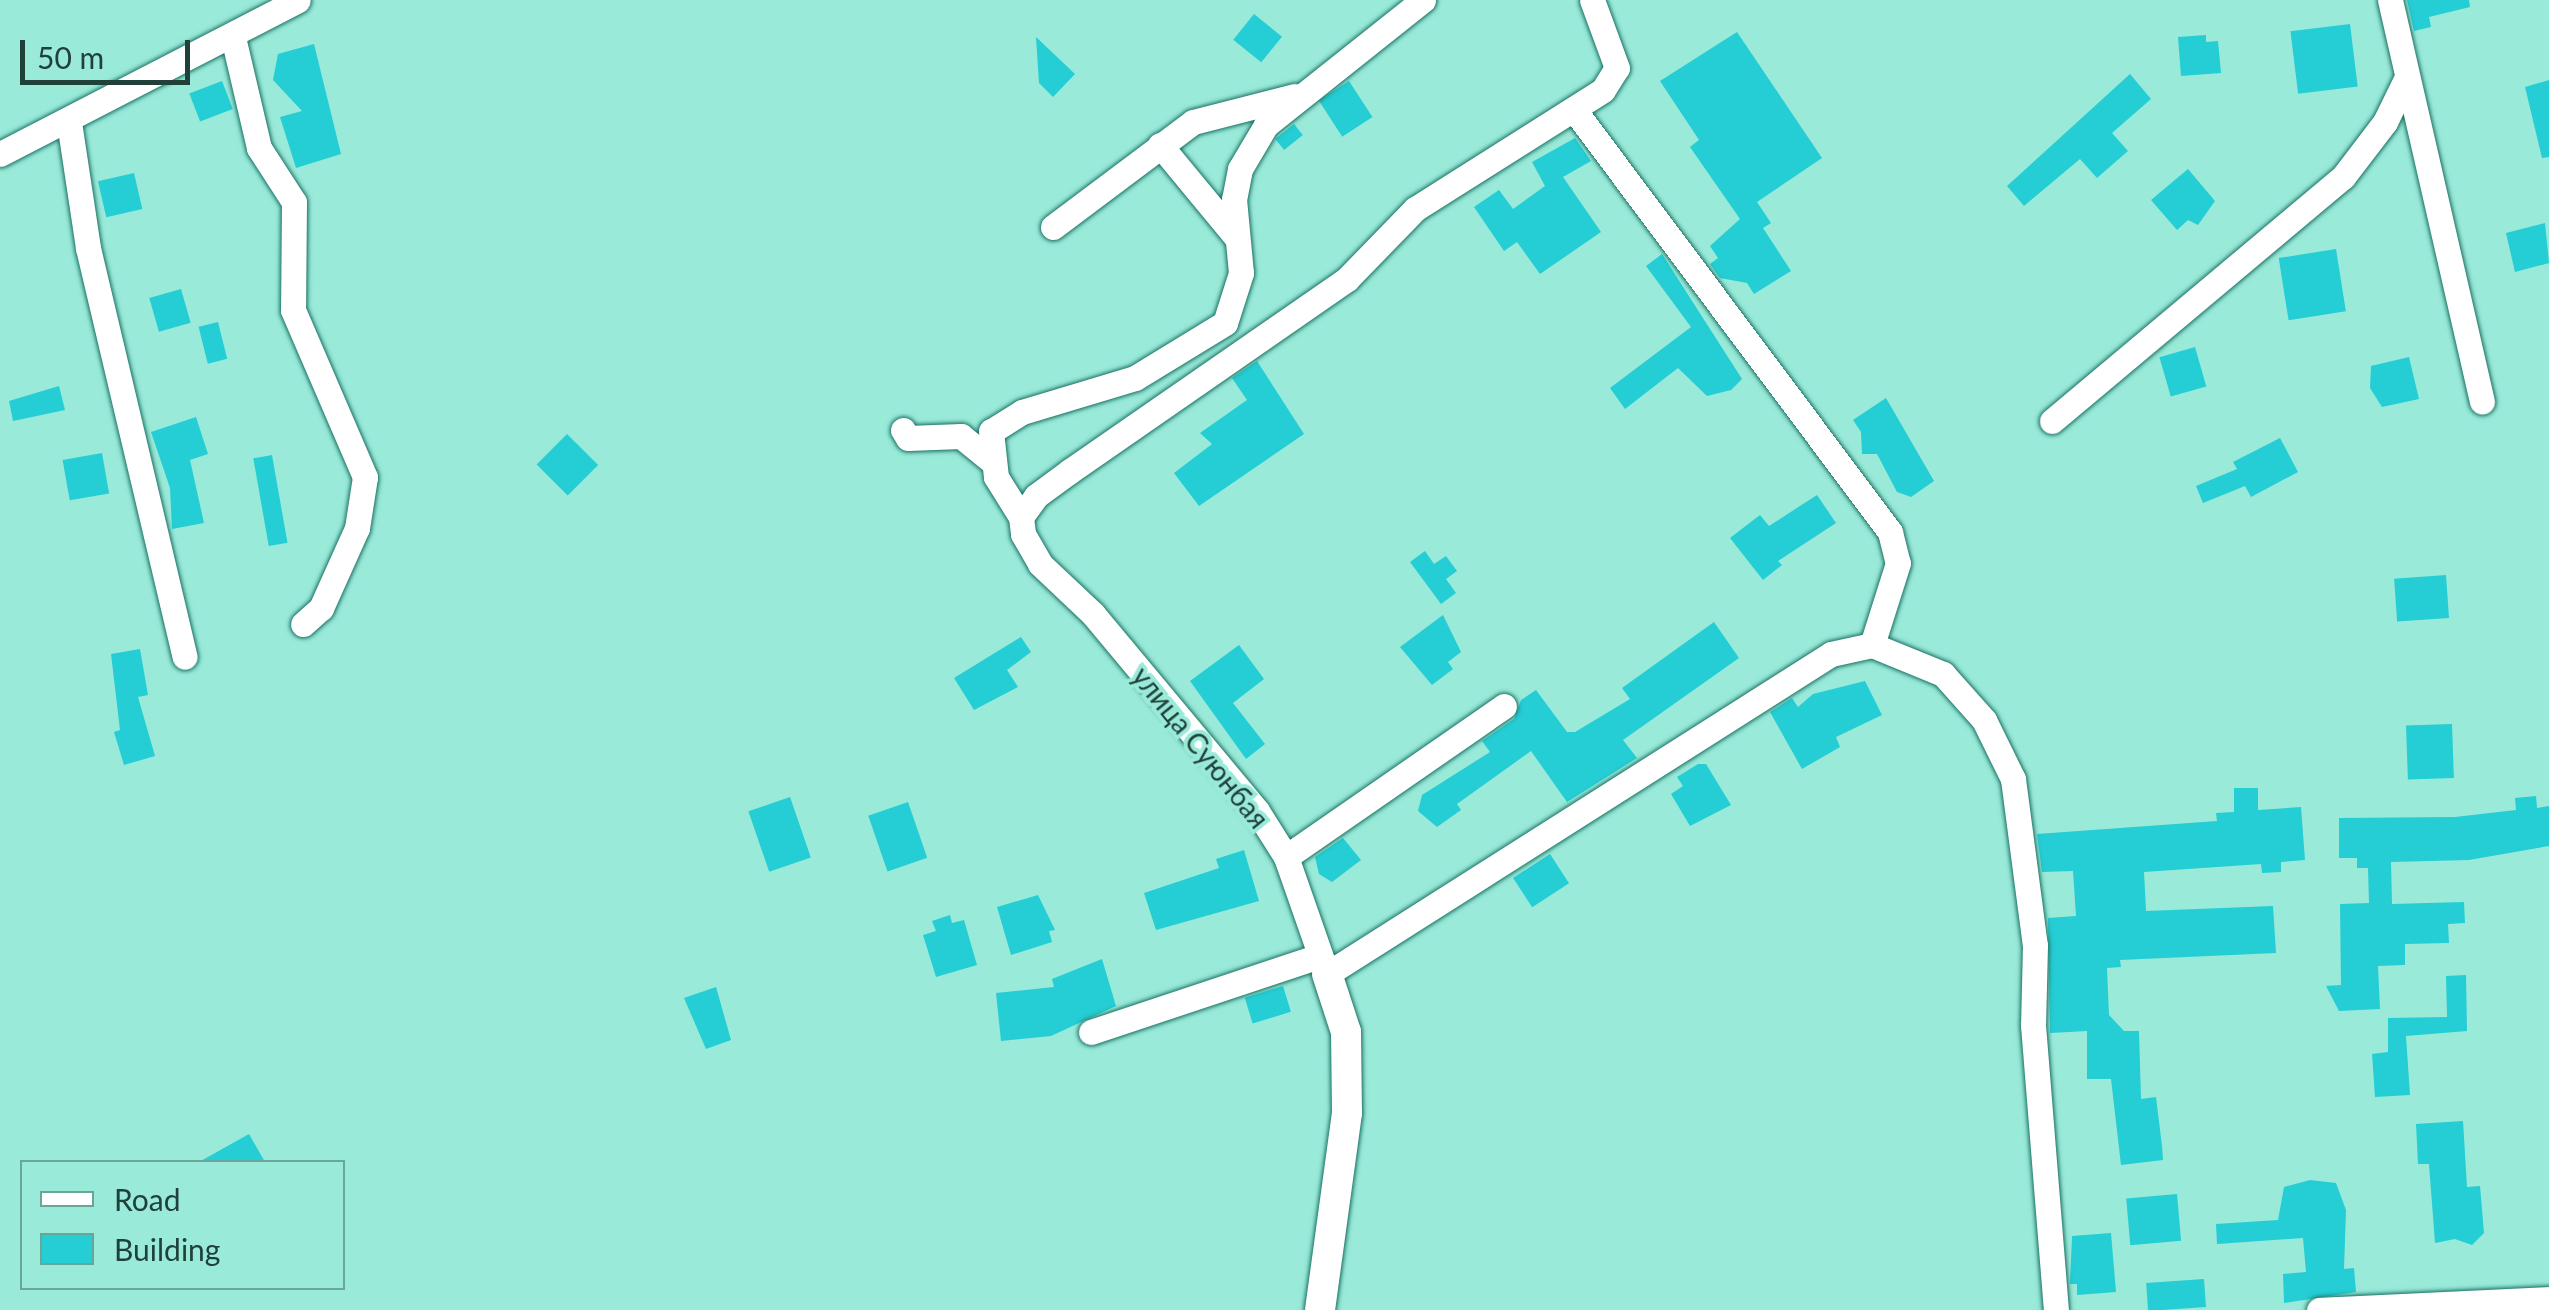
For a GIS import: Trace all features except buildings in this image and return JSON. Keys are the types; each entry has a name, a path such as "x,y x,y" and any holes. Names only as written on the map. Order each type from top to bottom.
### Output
{"street":[{"path":"0,154 69,122 298,0"},
{"path":"992,460 992,431 1006,421 1135,378 1225,323 1241,273 1234,198 1240,169 1266,125 1296,96 1423,0"},
{"path":"1022,518 1036,496 1070,470 1347,280 1416,209 1603,90 1616,68 1614,45 1592,0"},
{"path":"2390,0 2482,402"},
{"path":"233,37 259,148 294,202 288,276 293,310 365,477 356,528 321,608 303,624"},
{"path":"2052,421 2343,177 2385,122 2406,79"},
{"path":"1054,227 1193,122 1296,96"},
{"path":"1575,111 1890,532 1898,562 1872,645"},
{"path":"69,122 88,248 185,657"},
{"path":"1160,145 1238,239"},
{"path":"902,430 908,438 974,440 992,460 1022,518"},
{"name":"улица Суюнбая","path":"1022,518 1023,534 1040,564 1093,614 1257,811 1286,857 1346,1032 1347,1113 1320,1310"},
{"path":"1091,1032 1324,965 1441,908 1830,654 1872,645 1943,674 1960,690 1984,720 2012,779 2035,945 2033,1025 2056,1310"},
{"path":"1286,857 1504,706"},
{"path":"2319,1310 2549,1299"}]}
